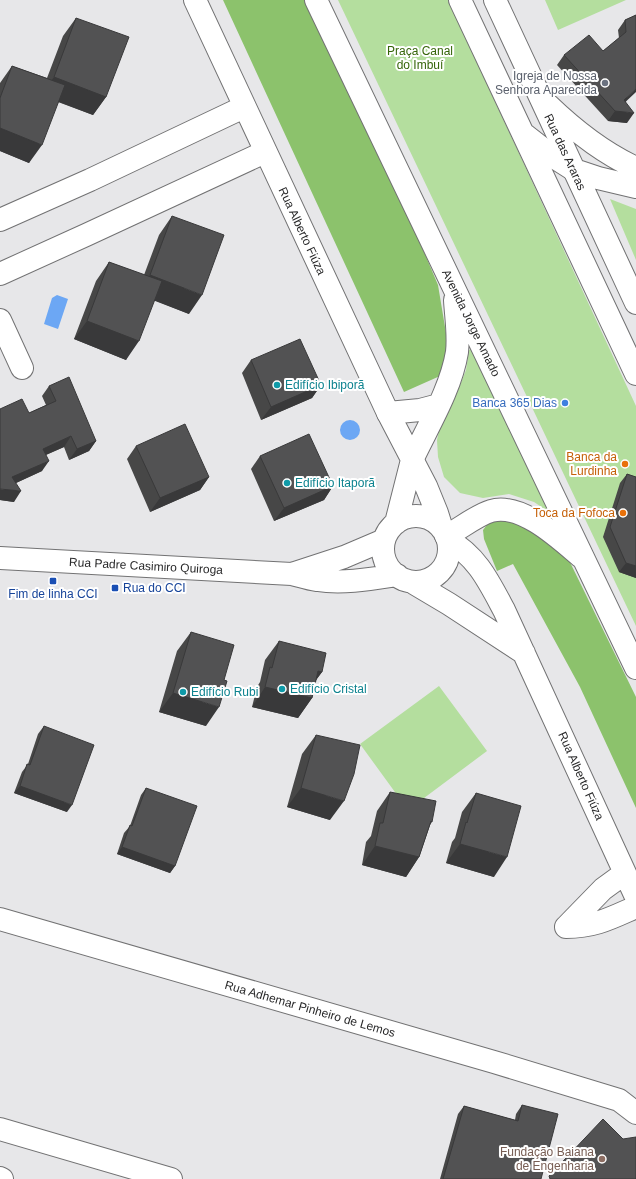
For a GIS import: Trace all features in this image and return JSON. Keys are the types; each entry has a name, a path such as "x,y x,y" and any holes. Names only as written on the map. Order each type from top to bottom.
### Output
{"street":[{"name":"Rua Alberto Fiúza","path":"195,0 388,413 426,486 445,535 470,556 482,571 504,610 526,654 636,897"},
{"name":"Avenida Jorge Amado","path":"316,0 636,668"},
{"path":"460,0 636,374"},
{"name":"Rua das Araras","path":"495,0 636,303"},
{"path":"540,97 566,122 595,144 636,168"},
{"path":"0,220 90,180 244,107"},
{"path":"522,133 552,156 574,170 598,178 636,187"},
{"path":"0,274 265,152"},
{"path":"454,288 458,332 457,351 453,369 439,405 412,460 383,550 385,560 390,569 404,579 455,607 526,654"},
{"path":"0,320 22,368"},
{"path":"388,413 420,410 439,405"},
{"path":"445,535 492,510 510,510 539,524 586,562"},
{"path":"390,532 405,518 415,516 434,522 445,535 447,558 443,567 430,578 421,581 404,579"},
{"name":"Rua Padre Casimiro Quiroga","path":"292,574 344,557 390,532"},
{"name":"Rua Padre Casimiro Quiroga","path":"0,558 292,574 316,580 340,581 404,579"},
{"path":"625,873 604,889 566,927 582,927 598,924 636,907"},
{"name":"Rua Adhemar Pinheiro de Lemos","path":"0,919 494,1062 628,1099 636,1113"},
{"path":"0,1129 171,1179"}],"green space":[{"path":"223,0 316,0 332,34 438,285 448,345 440,376 404,392"},
{"name":"Praça Canal do Imbuí","path":"338,0 448,0 636,406 636,626"},
{"path":"545,0 626,0 558,30"},
{"path":"610,199 636,209 636,260"},
{"path":"474,348 558,518 534,502 509,494 483,498 460,493 444,477 438,457 437,440 442,417 456,395 466,370 469,350"},
{"path":"506,514 564,550 636,697 636,808 580,687 513,564 497,571 484,539 483,530 489,522"},
{"path":"439,686 487,751 408,810 360,744"}],"water":[{"path":"57,295 68,299 58,329 44,324 52,298"},
{"path":"350,420 357,423 360,430 357,437 350,440 343,437 340,430 343,423"}],"building":[{"name":"Igreja de Nossa Senhora Aparecida","path":"636,15 636,89 624,100 634,113 615,111 564,55 589,35 603,51 626,32 625,20"},
{"path":"76,18 129,37 106,97 54,77"},
{"path":"12,66 65,85 42,145 0,128 0,98"},
{"path":"172,216 224,235 202,295 150,275"},
{"path":"109,262 162,281 139,341 87,321"},
{"name":"Edifício Ibiporã","path":"300,339 321,385 271,407 251,360"},
{"path":"69,377 96,441 77,449 71,436 43,449 49,461 12,477 21,491 0,489 0,409 22,399 29,413 56,401 49,386"},
{"path":"185,424 209,477 160,498 136,446"},
{"path":"309,434 333,486 284,508 260,456"},
{"name":"Toca da Fofoca","path":"627,474 636,477 636,566 626,563 610,527"},
{"path":"191,632 234,645 224,680 227,681 219,707 173,693"},
{"path":"279,641 326,653 322,672 318,671 312,698 265,687"},
{"path":"44,726 94,745 72,805 20,786 27,764 30,765"},
{"path":"316,735 360,745 354,774 344,801 301,788"},
{"path":"146,788 197,806 175,866 122,847 130,825 132,826"},
{"path":"390,792 436,801 432,822 431,821 419,857 375,846 380,823 383,823"},
{"path":"476,793 521,806 507,857 460,844"},
{"path":"522,1105 558,1114 541,1179 443,1179 464,1106 518,1121"},
{"name":"Fundação Baiana de Engenharia","path":"603,1119 623,1139 636,1137 636,1179 550,1179 549,1176"}],"place":[{"name":"Igreja de Nossa Senhora Aparecida","path":"605,83"},
{"name":"Edifício Ibiporã","path":"277,385"},
{"name":"Banca 365 Dias","path":"565,403"},
{"name":"Banca da Lurdinha","path":"625,464"},
{"name":"Edifício Itaporã","path":"287,483"},
{"name":"Toca da Fofoca","path":"623,513"},
{"name":"Fim de linha CCI","path":"53,581"},
{"name":"Rua do CCI","path":"115,588"},
{"name":"Edifício Cristal","path":"282,689"},
{"name":"Edifício Rubi","path":"183,692"},
{"name":"Fundação Baiana de Engenharia","path":"602,1159"}]}
